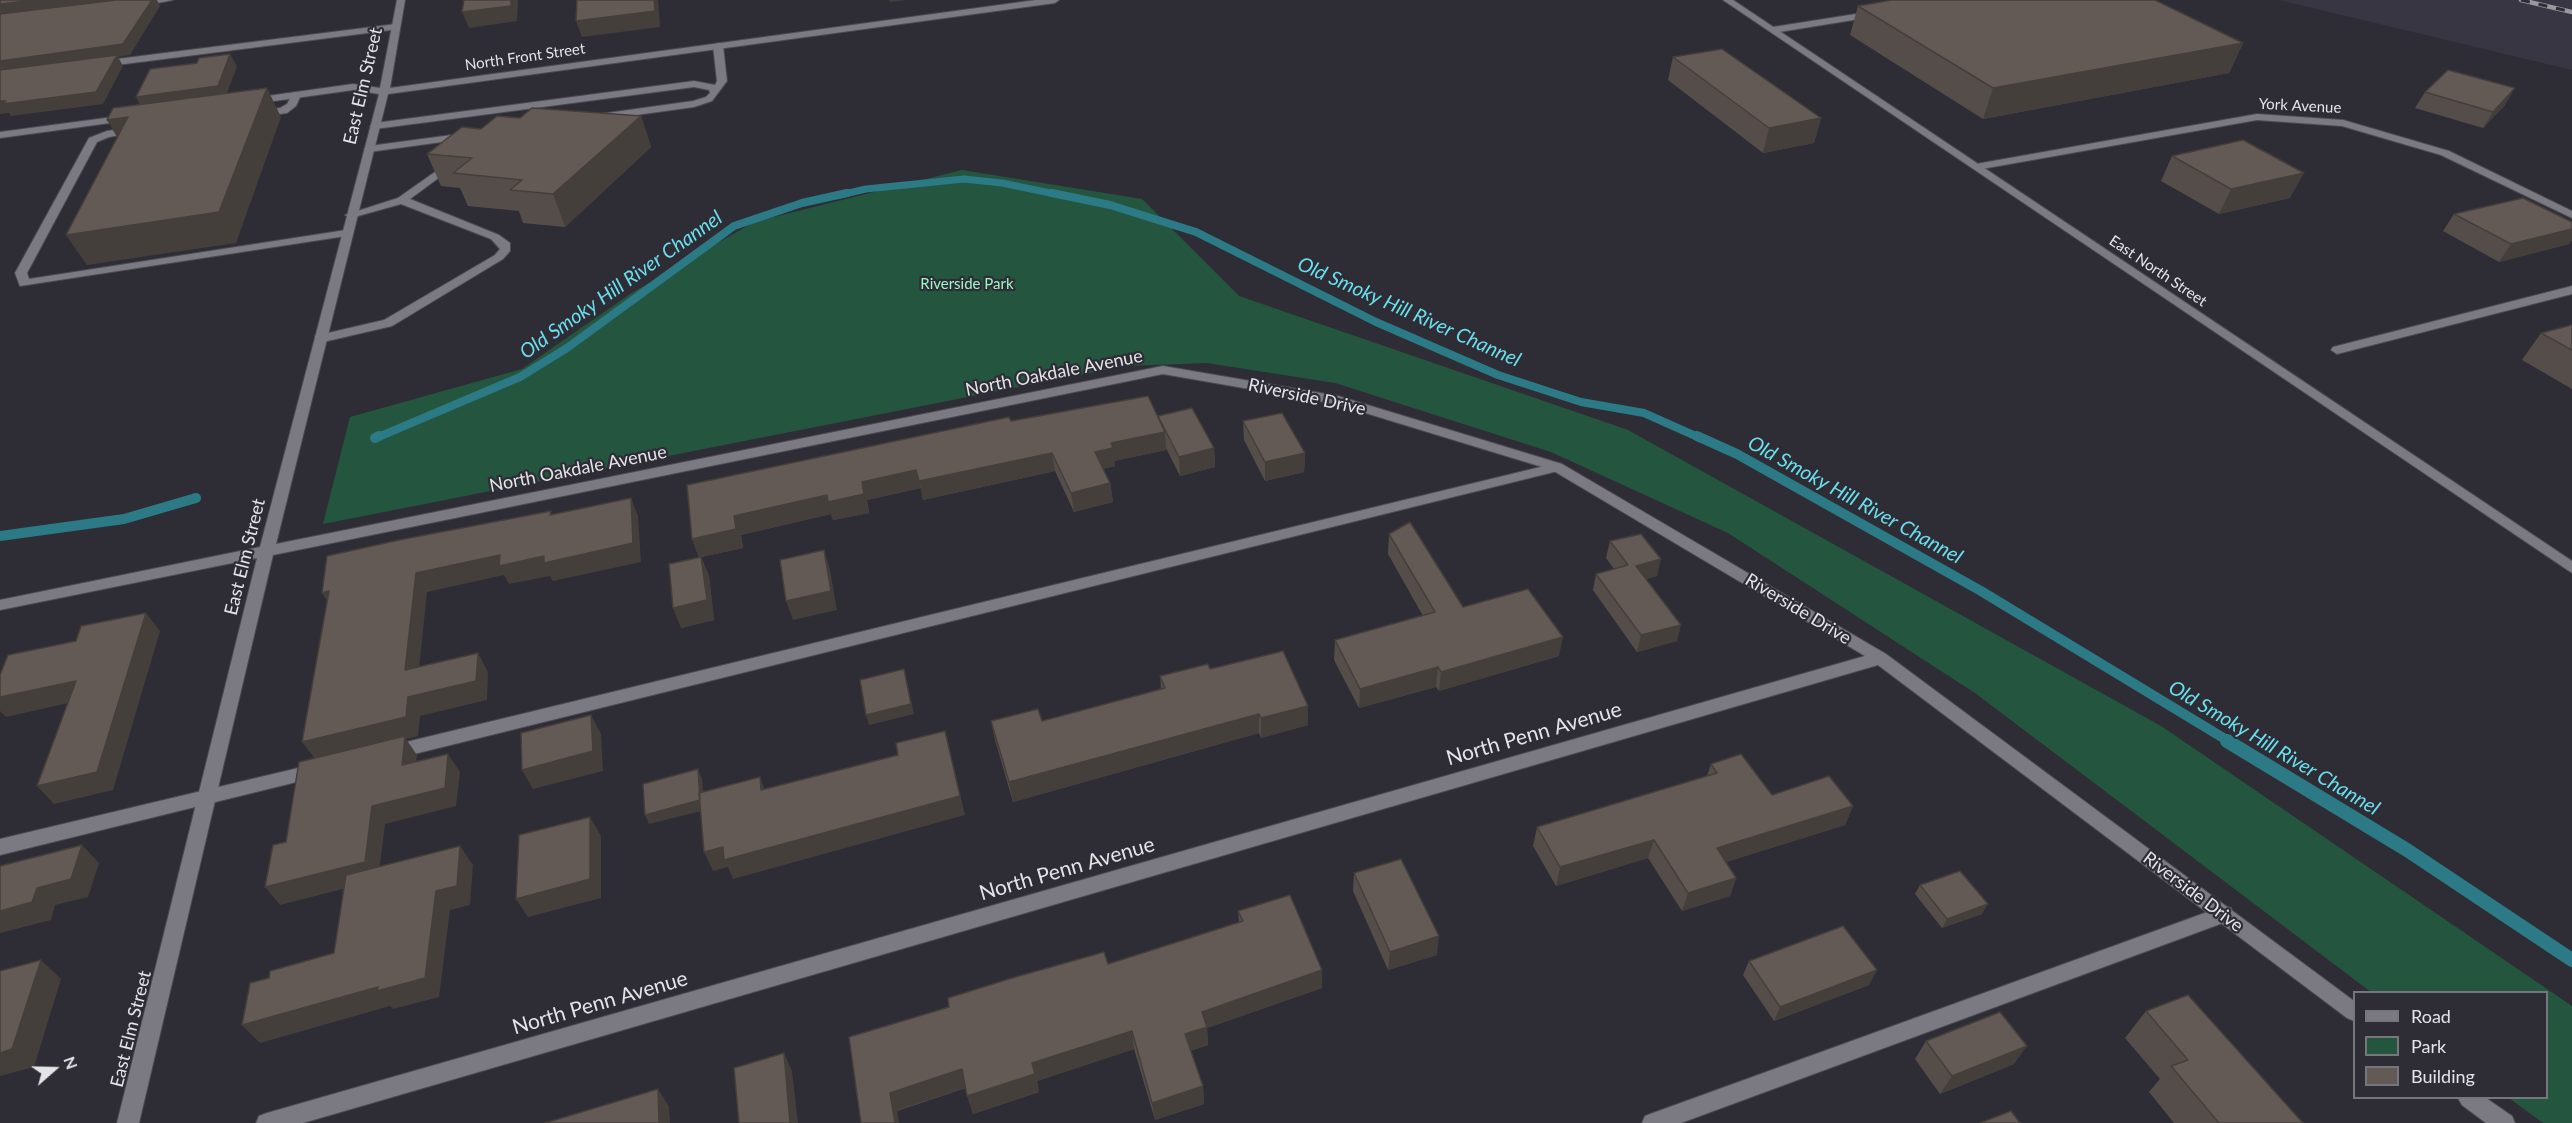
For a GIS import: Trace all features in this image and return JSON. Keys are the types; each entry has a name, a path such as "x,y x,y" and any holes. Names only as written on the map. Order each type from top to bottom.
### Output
{"street":[{"path":"124,5 169,0"},
{"name":"East Elm Street","path":"128,1123 319,339 384,92 401,0"},
{"name":"North Front Street","path":"238,103 353,87 384,92 1054,0"},
{"name":"East North Street","path":"1726,0 2572,568"},
{"path":"1773,30 1885,12"},
{"path":"92,65 396,27"},
{"path":"590,118 694,104 709,99 723,81 718,46"},
{"path":"375,126 694,84 713,88 714,93"},
{"path":"250,115 283,111 291,106 296,95"},
{"path":"0,135 134,117"},
{"name":"York Avenue","path":"1977,167 2257,117 2343,123 2445,153 2572,215"},
{"path":"151,128 107,134 93,140 21,273 24,283 346,233"},
{"path":"351,215 402,200 464,144 369,149"},
{"path":"319,339 388,323 499,257 506,249 504,243 495,237 402,200"},
{"path":"2337,350 2572,290"},
{"name":"North Oakdale Avenue","path":"0,605 1162,370"},
{"name":"Riverside Drive","path":"1162,370 1338,400 1557,467 1880,658 2353,1011"},
{"path":"381,755 1557,467"},
{"name":"North Penn Avenue","path":"267,1123 1880,658"},
{"path":"0,847 335,766"},
{"path":"1653,1123 2224,914"},
{"path":"2470,1099 2504,1123"}],"shaded area":[{"path":"2279,0 2572,0 2572,70"}],"green space":[{"name":"Riverside Park","path":"962,170 1142,199 1239,296 1628,430 2161,726 2572,1006 2572,1123 2543,1123 2510,1099 2548,1099 2548,991 2370,991 1975,693 1728,533 1551,452 1335,383 1207,363 1125,366 323,524 350,417 522,369 630,294 754,222"}],"building":[{"path":"0,0 36,0 0,4"},
{"path":"116,0 152,0 123,44 0,61 0,14"},
{"path":"464,0 511,0 511,6 462,12"},
{"path":"577,0 654,0 655,11 576,21"},
{"path":"1892,0 2155,0 2243,43 1993,88 1858,6"},
{"path":"1722,49 1821,118 1769,128 1673,57"},
{"path":"230,54 218,86 136,97 150,69 197,63 199,58"},
{"path":"117,55 96,92 3,104 6,101 0,101 0,70"},
{"path":"2448,70 2515,88 2493,112 2425,92"},
{"path":"267,88 219,212 66,235 128,117 107,120 113,108"},
{"path":"532,108 641,116 553,194 510,190 522,180 453,173 472,158 427,154 462,127 481,129 497,116 520,118"},
{"path":"2243,140 2304,173 2231,189 2172,156"},
{"path":"2523,198 2572,222 2572,229 2511,244 2454,214"},
{"path":"2572,325 2572,350 2541,333"},
{"path":"1148,396 1165,432 1111,443 1113,448 1095,452 1110,483 1071,493 1052,453 919,481 916,470 862,482 864,494 828,502 827,495 734,516 736,529 692,539 687,485 1009,417 1011,421"},
{"path":"1192,408 1214,448 1179,457 1158,416"},
{"path":"1282,413 1305,453 1265,462 1243,421"},
{"path":"631,498 633,543 544,563 544,556 499,566 500,555 416,573 405,670 478,653 476,681 408,697 406,717 302,742 329,591 322,593 327,556 551,511 550,515"},
{"path":"1410,522 1463,607 1528,589 1563,637 1441,672 1438,667 1360,689 1335,640 1435,612 1389,534"},
{"path":"1641,534 1661,559 1636,566 1681,625 1641,635 1596,574 1628,565 1610,541"},
{"path":"824,550 831,591 786,601 780,560"},
{"path":"701,557 707,600 673,608 669,564"},
{"path":"146,613 97,772 37,786 76,681 0,697 0,675 8,655 76,641 81,626"},
{"path":"1283,651 1308,706 1261,718 1259,714 1009,782 991,721 1038,709 1042,721 1165,688 1160,676 1208,664 1210,669"},
{"path":"904,669 911,704 866,715 860,680"},
{"path":"591,715 593,751 522,770 521,733"},
{"path":"945,731 960,796 724,860 723,847 704,852 699,793 760,777 761,790 898,755 896,743"},
{"path":"405,736 402,765 448,754 445,788 372,806 365,862 265,887 273,845 286,842 299,762"},
{"path":"1741,754 1772,795 1829,776 1853,806 1717,848 1736,878 1688,893 1654,840 1560,867 1537,827 1717,773 1711,764"},
{"path":"698,769 700,800 645,815 643,784"},
{"path":"590,817 590,879 516,899 519,835"},
{"path":"82,845 71,879 37,888 32,902 0,911 0,866"},
{"path":"460,846 457,886 436,891 425,978 377,991 378,987 242,1025 250,983 269,978 270,971 334,953 346,875"},
{"path":"1401,859 1439,936 1390,952 1354,873"},
{"path":"1960,871 1988,904 1947,919 1920,885"},
{"path":"1290,895 1322,970 1202,1012 1207,1027 1185,1034 1203,1086 1152,1103 1132,1031 1032,1063 1035,1074 967,1096 962,1069 890,1093 895,1123 861,1123 849,1037 949,1007 948,998 1012,978 1104,952 1108,964 1243,921 1238,911"},
{"path":"1843,926 1877,970 1780,1007 1749,961"},
{"path":"41,960 12,1049 0,1053 0,971"},
{"path":"2188,995 2303,1123 2219,1123 2171,1066 2188,1060 2146,1011"},
{"path":"2000,1012 2027,1046 1952,1076 1926,1041"},
{"path":"784,1053 790,1123 739,1123 734,1068"},
{"path":"658,1089 659,1123 545,1123"},
{"path":"2011,1111 2020,1123 1980,1123"}],"waterway":[{"name":"Old Smoky Hill River Channel","path":"840,195 866,189 964,179 1002,183 1060,195"},
{"name":"Old Smoky Hill River Channel","path":"376,438 520,377 567,348 734,226 802,203 847,193"},
{"name":"Old Smoky Hill River Channel","path":"1052,193 1110,205 1196,232 1376,322 1498,375 1581,402 1644,413 1700,438"},
{"name":"Old Smoky Hill River Channel","path":"375,438 379,436"},
{"name":"Old Smoky Hill River Channel","path":"1697,436 1737,454 1981,591 2230,742"},
{"name":"Old Smoky Hill River Channel","path":"0,536 124,519 196,498"},
{"name":"Old Smoky Hill River Channel","path":"2227,741 2407,850 2572,960"}],"railway":[{"path":"2521,0 2572,12"}]}
